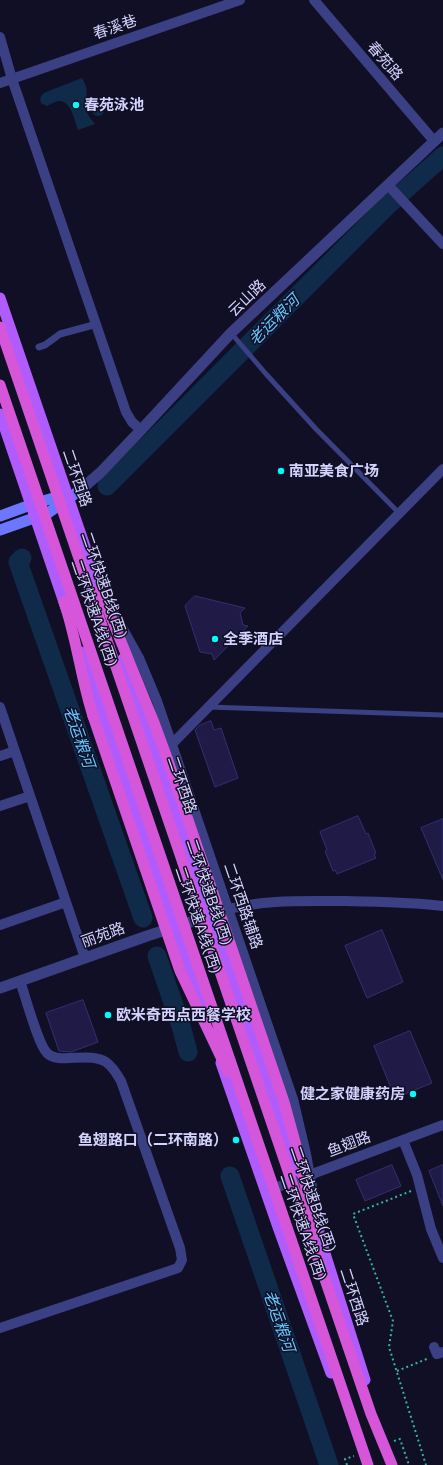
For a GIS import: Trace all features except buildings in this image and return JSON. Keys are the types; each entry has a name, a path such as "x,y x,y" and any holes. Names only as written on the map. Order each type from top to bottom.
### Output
{"highway":[{"name":"二环快速B线(西)","path":"0,327 371,1414 392,1465"},
{"name":"二环快速A线(西)","path":"0,385 367,1465"},
{"path":"100,590 167,758 287,1112 303,1174 325,1279"},
{"path":"64,602 72,628 93,716 180,971 236,1089 270,1177"}],"main road":[{"name":"二环西路","path":"0,298 100,590 306,1177 322,1244 392,1465"},
{"path":"0,414 265,1192 367,1465"},
{"path":"0,516 31,504 68,496 79,491"},
{"path":"0,530 48,513 68,496"}],"street":[{"name":"春溪巷","path":"0,83 240,0"},
{"name":"春苑路","path":"314,0 434,141"},
{"path":"0,37 12,79 126,412 132,422 142,430"},
{"name":"云山路","path":"79,491 100,473 142,430 231,333 391,188 443,133"},
{"path":"391,188 443,244"},
{"path":"39,347 60,334 97,324"},
{"path":"172,744 443,469"},
{"name":"二环西路辅路","path":"100,590 139,658 155,695 293,1098 301,1128 306,1177"},
{"path":"0,707 85,958"},
{"path":"0,756 15,751"},
{"path":"0,806 30,796"},
{"path":"214,914 228,909 287,900 414,903 443,906"},
{"path":"0,925 66,902"},
{"name":"丽苑路","path":"0,988 214,914"},
{"path":"0,1328 178,1268 182,1260 180,1248 121,1081 112,1067 105,1061 92,1057 54,1058 47,1053 41,1043 20,981"},
{"name":"鱼翅路","path":"265,1192 443,1125"},
{"path":"403,1140 417,1176 431,1229 443,1258"}],"lane":[{"path":"231,333 316,429 399,513"},
{"path":"208,707 443,715"}],"path":[{"path":"420,1188 353,1214 393,1321 389,1347 426,1465"},
{"path":"397,1371 438,1351"},
{"path":"400,1439 409,1465"},
{"path":"345,1459 347,1465"}],"water":[{"name":"春苑泳池","path":"82,78 87,90 86,110 95,124 78,130 72,112 67,104 58,101 47,106 41,103 40,99 46,92"},
{"path":"96,104 100,104 104,110 100,116 96,116 92,112 92,108"}],"waterway":[{"name":"老运粮河","path":"107,486 388,205 443,156"},
{"name":"老运粮河","path":"22,558 18,562 143,918"},
{"name":"老运粮河","path":"157,956 181,1026 188,1052"},
{"name":"老运粮河","path":"230,1176 329,1465"}],"place":[{"name":"春苑泳池","path":"76,105"},
{"name":"南亚美食广场","path":"281,471"},
{"name":"全季酒店","path":"215,639"},
{"name":"欧米奇西点西餐学校","path":"108,1015"},
{"name":"健之家健康药房","path":"413,1094"},
{"name":"鱼翅路口（二环南路）","path":"236,1140"}]}
